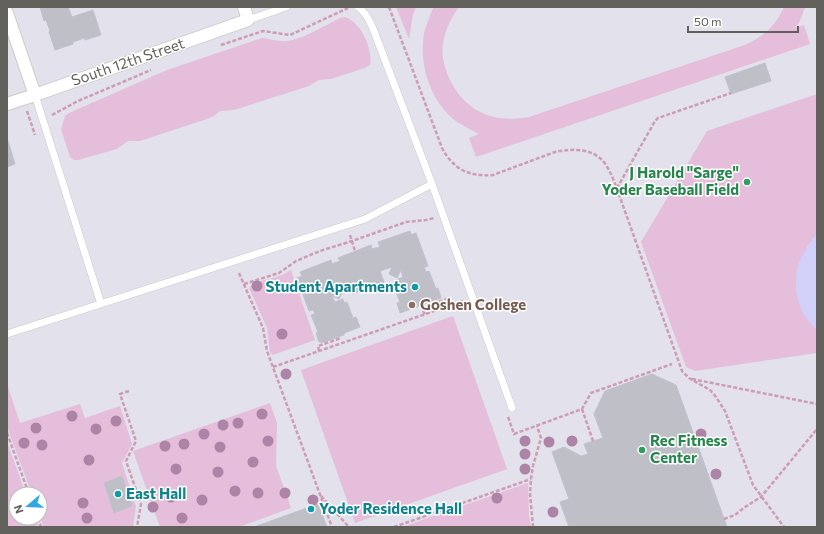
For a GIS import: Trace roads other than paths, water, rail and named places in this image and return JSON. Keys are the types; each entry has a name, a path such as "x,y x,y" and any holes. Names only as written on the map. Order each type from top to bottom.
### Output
{"street":[{"path":"244,7 248,20"},
{"path":"7,13 35,95"},
{"name":"South 12th Street","path":"7,104 248,20"}],"lane":[{"path":"248,20 286,7"},
{"path":"358,7 365,14 371,24 432,184 473,298 509,410"},
{"path":"35,95 101,304"},
{"path":"7,334 365,219 432,184"}],"place":[{"name":"J Harold \"Sarge\" Yoder Baseball Field","path":"747,182"},
{"name":"Student Apartments","path":"415,287"},
{"name":"Goshen College","path":"412,305"},
{"name":"Rec Fitness Center","path":"642,450"},
{"name":"East Hall","path":"118,494"},
{"name":"Yoder Residence Hall","path":"311,509"}]}
